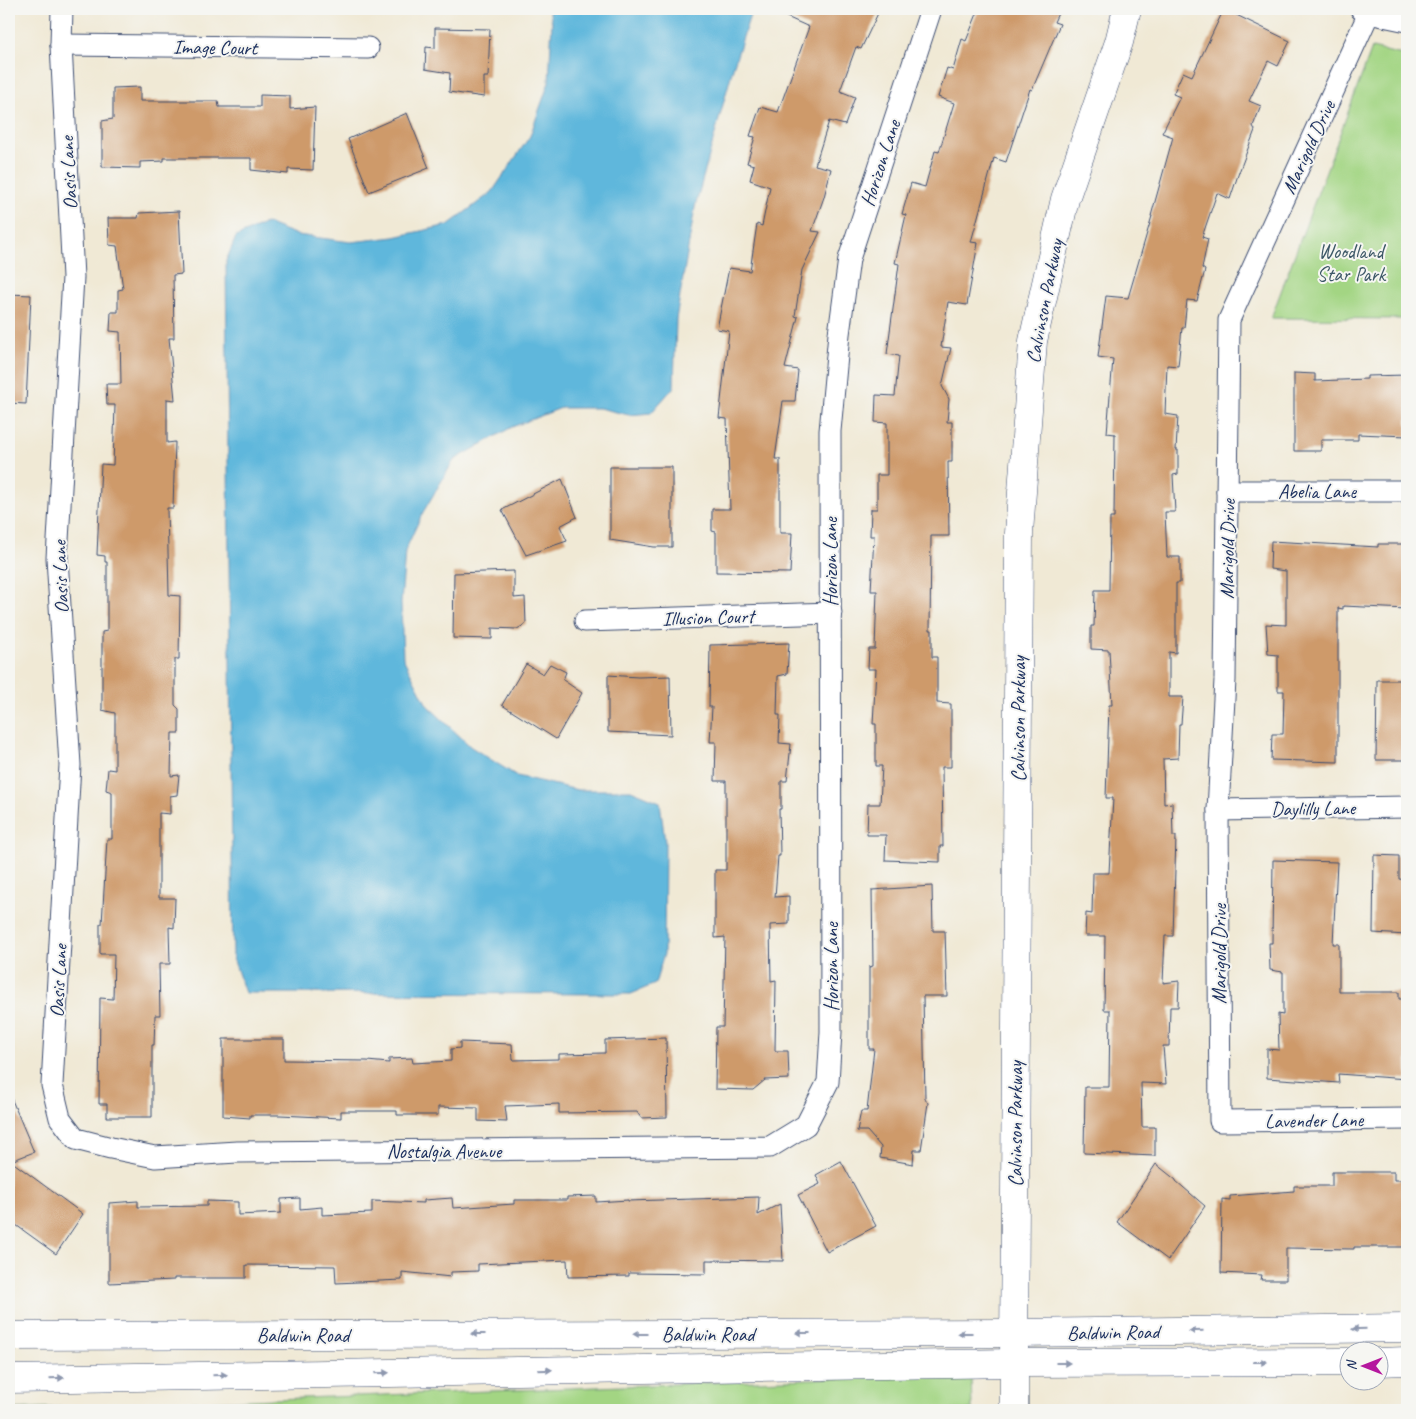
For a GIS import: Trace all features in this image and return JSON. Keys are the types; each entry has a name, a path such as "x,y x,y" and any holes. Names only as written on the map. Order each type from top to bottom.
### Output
{"main road":[{"name":"Calvinson Parkway","path":"1014,1410 1019,533 1033,342 1065,199 1119,42 1127,9"},
{"name":"Calvinson Parkway","path":"1119,42 1141,9"},
{"name":"Baldwin Road","path":"9,1336 1014,1333 1407,1328"},
{"name":"Baldwin Road","path":"9,1379 1014,1363 1338,1362"},
{"path":"1388,1362 1407,1362"}],"street":[{"name":"Oasis Lane","path":"62,9 61,45 74,277 57,558 70,765 52,1084 60,1118 76,1139"},
{"name":"Horizon Lane","path":"806,1124 828,1082 831,1032 830,431 839,334 849,259 931,9"},
{"path":"1368,10 1407,21"},
{"name":"Marigold Drive","path":"1220,1122 1218,810 1225,680 1229,320 1368,10"},
{"name":"Image Court","path":"61,45 368,48"},
{"name":"Abelia Lane","path":"1227,491 1407,491"},
{"name":"Illusion Court","path":"585,621 831,613"},
{"name":"Daylilly Lane","path":"1218,810 1407,807"},
{"name":"Lavender Lane","path":"1220,1122 1407,1119"},
{"name":"Nostalgia Avenue","path":"76,1139 155,1157 237,1152 770,1148 806,1124"}],"green space":[{"name":"Woodland Star Park","path":"1372,48 1407,56 1407,319 1271,318"},
{"path":"971,1373 972,1410 9,1410 9,1409"}],"water":[{"path":"549,9 752,9 733,68 695,207 676,319 674,387 651,413 629,415 599,408 561,408 512,427 454,460 422,514 405,551 401,603 403,658 427,705 471,747 517,776 578,790 631,790 660,802 665,842 664,954 655,984 631,994 245,993 233,958 226,261 236,237 266,223 297,235 351,242 394,237 448,225 492,192 530,136 549,82 552,22"}],"building":[{"path":"769,9 880,9 861,49 856,47 840,91 855,97 845,125 829,121 815,165 831,169 824,197 812,231 820,232 802,270 795,316 798,317 785,368 798,370 795,401 783,401 775,459 780,459 780,533 792,533 790,573 716,572 716,532 712,531 712,509 730,509 727,419 719,418 729,331 717,329 729,268 750,271 757,224 762,226 770,187 750,180 754,165 747,163 755,137 750,136 760,107 778,112 809,27"},
{"path":"979,9 1060,9 1054,22 1060,24 1032,90 1030,89 1006,162 994,158 971,242 978,243 967,305 948,302 941,347 951,348 942,386 949,399 947,422 952,422 952,462 948,462 949,536 931,536 930,630 932,630 932,657 937,657 937,703 951,704 951,767 942,767 943,846 940,846 940,862 885,860 886,835 867,835 868,804 880,804 882,766 876,766 876,724 873,724 876,669 868,669 869,649 875,649 877,591 871,591 874,536 870,536 871,509 877,509 877,475 887,475 887,423 875,422 876,395 895,396 899,356 887,354 899,264 895,263 906,215 902,214 911,183 925,187 935,151 939,152 954,103 938,97 947,68 953,70 962,39 966,41"},
{"path":"1224,9 1290,41 1278,66 1268,61 1249,101 1261,106 1253,126 1255,130 1230,199 1217,193 1202,237 1208,239 1202,268 1205,270 1197,301 1187,300 1178,366 1167,365 1165,414 1178,416 1176,450 1178,450 1178,474 1173,475 1175,512 1165,512 1167,557 1180,557 1180,583 1176,583 1176,653 1169,652 1169,697 1183,697 1181,724 1179,724 1178,758 1163,759 1164,804 1172,803 1173,836 1176,836 1173,936 1165,936 1163,983 1179,981 1178,1007 1170,1007 1169,1046 1163,1046 1166,1084 1141,1083 1142,1127 1155,1127 1155,1156 1084,1153 1085,1087 1109,1087 1110,1010 1104,1010 1105,936 1085,936 1086,913 1092,914 1093,873 1109,873 1113,798 1106,798 1109,705 1112,705 1109,650 1091,649 1091,626 1094,626 1095,590 1109,590 1110,518 1114,518 1115,434 1107,433 1113,359 1098,357 1106,296 1128,298 1152,216 1173,137 1162,133 1180,97 1173,94 1183,72 1192,76"},
{"path":"435,28 490,29 488,77 484,77 484,97 449,92 450,73 425,69 426,47 435,48"},
{"path":"140,87 140,101 218,101 219,107 260,107 260,95 290,96 290,109 315,107 313,170 288,169 288,174 251,170 251,158 164,158 164,161 140,162 140,168 102,167 102,121 113,119 113,88"},
{"path":"407,113 429,168 369,192 348,139"},
{"path":"179,211 182,274 173,275 174,338 169,338 175,400 167,399 167,443 175,442 173,508 167,508 169,595 180,596 179,659 175,659 175,705 179,709 179,733 172,733 171,776 179,775 177,795 170,796 170,814 159,813 159,898 175,898 174,928 169,927 170,964 159,964 160,1015 155,1015 154,1045 152,1045 152,1117 107,1117 107,1104 99,1104 100,998 113,999 114,954 100,954 100,924 102,924 107,839 112,839 112,792 106,790 108,769 115,770 115,713 102,710 102,632 107,631 107,562 105,562 105,556 97,555 101,464 113,465 115,405 107,405 106,384 121,384 120,332 110,331 111,312 118,312 118,290 123,289 117,246 109,245 108,218 138,218 139,213"},
{"path":"9,294 31,295 26,404 9,403"},
{"path":"1294,373 1315,374 1315,381 1367,379 1367,376 1407,375 1407,436 1358,434 1358,440 1321,440 1321,451 1294,451"},
{"path":"610,467 672,467 672,547 654,547 610,540"},
{"path":"562,479 577,517 560,526 567,541 526,555 502,510"},
{"path":"1271,541 1378,547 1378,544 1406,544 1407,609 1343,606 1343,609 1338,608 1338,762 1271,760 1272,734 1283,734 1284,691 1278,691 1278,655 1268,654 1266,624 1286,625 1286,571 1270,569"},
{"path":"514,571 514,598 525,597 526,624 517,629 492,628 492,639 453,638 454,573"},
{"path":"789,643 787,674 778,676 777,715 780,715 779,743 791,744 787,781 781,781 781,809 779,809 780,856 778,856 775,897 789,896 789,924 770,925 771,981 776,980 775,1051 788,1051 789,1079 765,1080 753,1090 715,1089 716,1027 723,1027 725,937 715,938 715,870 726,870 726,781 715,781 716,742 710,742 712,707 709,707 710,645"},
{"path":"526,664 543,674 550,664 566,672 563,680 582,693 556,739 502,705"},
{"path":"608,675 638,677 670,676 671,735 608,732"},
{"path":"1377,680 1407,680 1407,760 1376,760"},
{"path":"1374,855 1399,856 1399,879 1407,880 1407,935 1373,933"},
{"path":"1273,860 1337,862 1333,944 1339,944 1339,992 1399,992 1399,999 1407,999 1407,1079 1338,1074 1339,1083 1267,1078 1267,1049 1279,1050 1278,1014 1283,1015 1283,972 1270,970 1269,943 1272,943"},
{"path":"932,886 933,931 945,931 947,996 923,996 925,1098 928,1103 921,1150 914,1150 913,1164 880,1158 881,1147 867,1131 857,1131 861,1111 867,1111 874,1049 869,1049 869,967 873,966 872,890"},
{"path":"666,1038 667,1117 641,1118 637,1112 559,1113 559,1104 505,1106 507,1122 478,1121 478,1108 438,1107 438,1115 397,1115 397,1111 341,1111 341,1118 280,1115 250,1115 250,1118 223,1116 223,1039 284,1039 284,1060 389,1063 389,1059 412,1058 413,1063 451,1061 451,1049 460,1048 460,1042 512,1044 513,1060 559,1059 559,1054 605,1053 605,1040"},
{"path":"9,1093 34,1152 11,1161 83,1214 56,1254 9,1220"},
{"path":"841,1161 876,1226 827,1252 798,1195 820,1184 816,1175"},
{"path":"1156,1164 1205,1206 1168,1260 1117,1222"},
{"path":"1332,1172 1394,1172 1394,1180 1407,1180 1407,1247 1354,1247 1354,1249 1286,1248 1286,1280 1261,1280 1262,1275 1221,1273 1222,1199 1230,1200 1230,1196 1294,1191 1294,1186 1332,1186"},
{"path":"596,1196 596,1202 759,1197 758,1215 780,1204 783,1261 706,1260 706,1274 629,1273 629,1276 568,1277 567,1260 478,1264 478,1271 451,1272 451,1277 402,1272 402,1280 336,1283 335,1266 246,1265 246,1278 174,1278 174,1280 109,1283 109,1203 138,1201 138,1207 207,1206 207,1201 238,1202 238,1215 281,1213 281,1199 300,1198 300,1209 322,1207 322,1215 372,1213 372,1201 424,1203 424,1200 452,1198 453,1208 514,1204 514,1200 567,1200 567,1197"}]}
